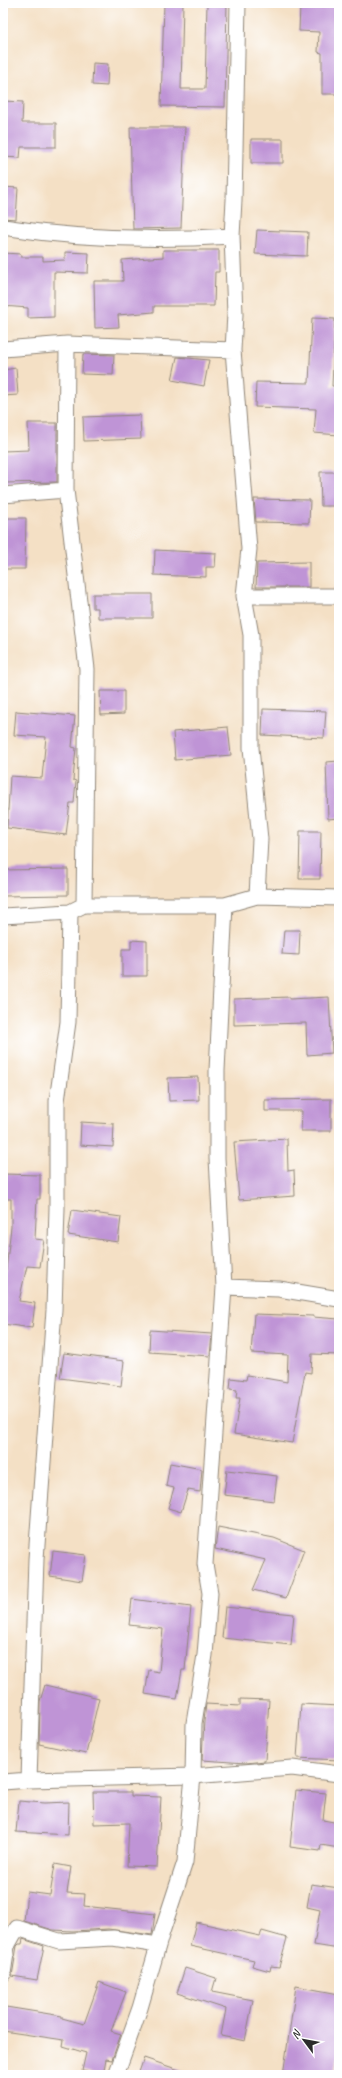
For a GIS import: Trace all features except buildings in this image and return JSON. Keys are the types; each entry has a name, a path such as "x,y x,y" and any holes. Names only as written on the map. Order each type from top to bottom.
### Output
{"street":[{"path":"238,3 232,236 235,314 233,350 249,549 244,596 251,635 251,748 260,839 257,896"},
{"path":"3,227 99,237 162,240 232,236"},
{"path":"3,349 67,344 233,350"},
{"path":"67,344 66,490 87,669 84,906"},
{"path":"3,495 66,490"},
{"path":"244,596 339,596"},
{"path":"3,916 70,912 84,906 225,905 257,896 339,898"},
{"path":"116,2075 140,2008 158,1945 185,1862 193,1776 194,1723 206,1655 210,1593 205,1564 224,1287 217,1150 217,1071 225,905"},
{"path":"29,1780 36,1559 54,1310 57,1208 57,1101 68,1022 70,912"},
{"path":"224,1287 278,1289 339,1299"},
{"path":"3,1782 193,1776 292,1768 339,1774"},
{"path":"3,1974 7,1946 17,1928 59,1941 113,1938 158,1945"}]}
